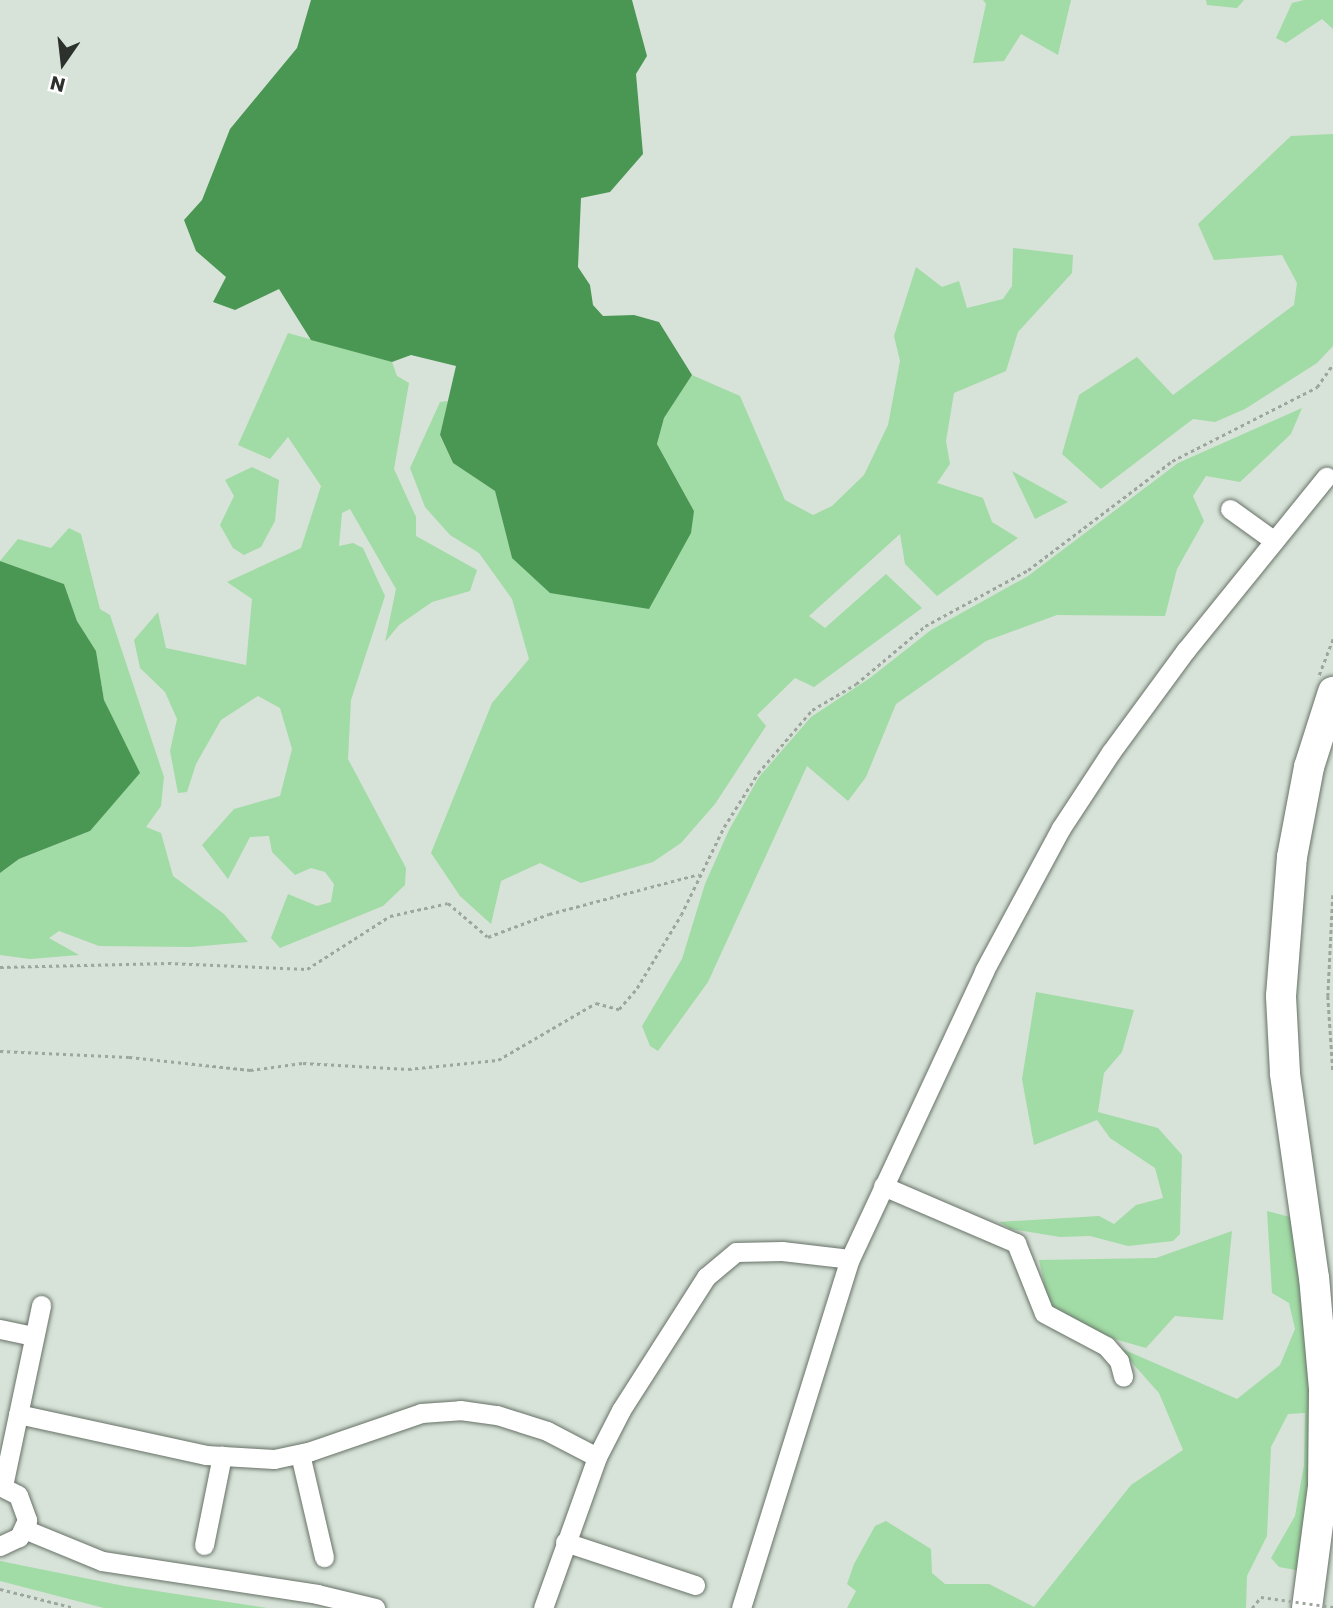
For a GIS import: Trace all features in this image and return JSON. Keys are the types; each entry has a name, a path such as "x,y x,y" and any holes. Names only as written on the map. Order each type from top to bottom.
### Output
{"highway":[{"path":"1307,1608 1323,1487 1324,1389 1314,1278 1285,1073 1282,969 1292,857 1309,767 1333,692"}],"street":[{"path":"741,1608 850,1259 984,971 1061,828 1111,752 1273,540 1326,477"},
{"path":"1230,509 1273,540"},
{"path":"883,1186 1016,1243 1044,1313 1106,1346 1119,1361 1123,1376"},
{"path":"543,1608 597,1457 671,1330 720,1264 736,1252 782,1251 850,1259"},
{"path":"0,1546 12,1542 24,1529 23,1502 1,1486 41,1305"},
{"path":"0,1329 34,1336"},
{"path":"18,1414 222,1457 274,1459 300,1454 421,1413 460,1410 497,1415 547,1431 597,1457"},
{"path":"300,1454 324,1557"},
{"path":"204,1545 222,1457"},
{"path":"24,1529 102,1561 317,1594 375,1608"},
{"path":"565,1542 695,1585"}],"path":[{"path":"0,1051 129,1057 250,1070 303,1063 372,1070 498,1060 596,1003 619,1009 637,988 758,772 813,710 856,684 925,626 1028,570 1134,494 1172,461 1277,403 1317,387 1333,364"},
{"path":"0,967 168,963 307,969 390,916 448,903 488,937 549,914 701,874"},
{"path":"1333,895 1328,996 1333,1072"},
{"path":"0,1589 75,1608"},
{"path":"1252,1608 1261,1597 1333,1607"}],"shaded area":[{"path":"311,0 632,0 647,56 636,74 643,154 610,192 581,198 578,267 590,285 593,305 603,316 634,315 659,322 692,375 664,418 657,444 694,511 691,533 649,609 550,593 512,558 495,491 453,463 440,435 456,366 411,355 392,362 311,340 279,289 235,310 213,302 226,277 196,251 184,220 202,200 230,129 297,48"},
{"path":"983,0 1071,0 1058,55 1021,34 1004,61 973,63 986,4"},
{"path":"1206,0 1244,0 1237,8 1207,5"},
{"path":"1304,0 1333,0 1333,29 1322,19 1286,43 1276,38 1292,3"},
{"path":"1333,134 1333,346 1317,363 1245,409 1215,422 1193,419 1101,489 1062,454 1079,395 1137,357 1173,395 1294,305 1297,283 1282,255 1214,260 1198,224 1291,136"},
{"path":"1013,248 1073,255 1072,273 1018,332 1006,371 954,393 946,441 950,464 937,483 983,498 992,522 1018,538 937,596 905,564 900,534 809,616 825,628 886,574 922,608 814,687 795,678 757,715 766,726 715,804 681,843 653,862 581,883 540,863 501,881 491,924 460,896 431,853 492,703 529,659 512,599 479,553 450,535 425,507 410,468 440,402 448,401 440,436 453,463 495,491 512,558 694,511 657,444 664,418 692,375 740,396 785,500 813,515 832,506 864,475 888,425 900,361 894,336 916,267 942,287 959,281 967,308 1003,299 1012,286"},
{"path":"288,333 392,362 397,376 409,383 394,469 416,517 416,536 477,570 470,591 432,602 399,625 385,642 396,589 350,509 342,513 339,546 353,543 363,548 385,596 351,700 348,759 406,868 405,885 383,906 280,948 271,938 288,894 317,906 331,902 334,884 325,872 311,868 295,875 272,852 269,836 250,837 228,879 202,845 234,809 280,796 292,749 280,708 258,696 221,720 196,764 187,792 178,793 170,751 177,719 165,692 140,668 134,640 158,612 166,648 246,665 252,599 227,582 301,548 321,486 288,437 270,459 238,445"},
{"path":"1302,408 1291,434 1240,482 1206,476 1193,496 1204,521 1177,569 1165,616 1057,615 986,641 896,704 866,777 848,801 807,766 708,982 658,1051 650,1046 642,1026 682,959 705,884 729,830 759,777 811,717 870,678 931,630 1028,576 1178,463"},
{"path":"252,467 279,480 275,521 261,547 244,555 233,548 220,525 234,496 225,480"},
{"path":"1012,471 1068,502 1035,519"},
{"path":"69,528 81,534 100,609 110,615 164,777 161,806 146,827 161,833 173,876 224,914 248,942 191,947 99,946 59,931 49,938 79,955 30,959 0,955 0,873 19,859 90,831 117,730 104,700 96,651 77,621 64,584 0,561 18,539 51,548"},
{"path":"0,561 64,584 77,621 96,651 104,700 140,773 90,831 19,859 0,873"},
{"path":"1036,992 1134,1010 1122,1052 1104,1073 1098,1112 1158,1128 1182,1155 1180,1234 1173,1241 1128,1246 1090,1236 1060,1237 1011,1229 999,1222 1099,1216 1114,1224 1136,1205 1163,1198 1155,1168 1110,1138 1097,1120 1034,1145 1022,1079"},
{"path":"1267,1211 1290,1217 1305,1301 1314,1401 1313,1487 1301,1571 1279,1567 1271,1558 1295,1516 1304,1465 1305,1413 1288,1414 1271,1447 1267,1536 1247,1576 1246,1608 847,1608 856,1591 847,1584 854,1564 875,1526 886,1521 931,1549 932,1573 945,1584 989,1584 1034,1607 1131,1485 1183,1450 1159,1393 1118,1347 1237,1399 1280,1365 1295,1329 1289,1303 1272,1293"},
{"path":"1232,1231 1223,1320 1175,1316 1146,1348 1111,1338 1049,1307 1039,1260 1156,1258"},
{"path":"0,1561 124,1586 267,1608 104,1608 0,1581"}]}
